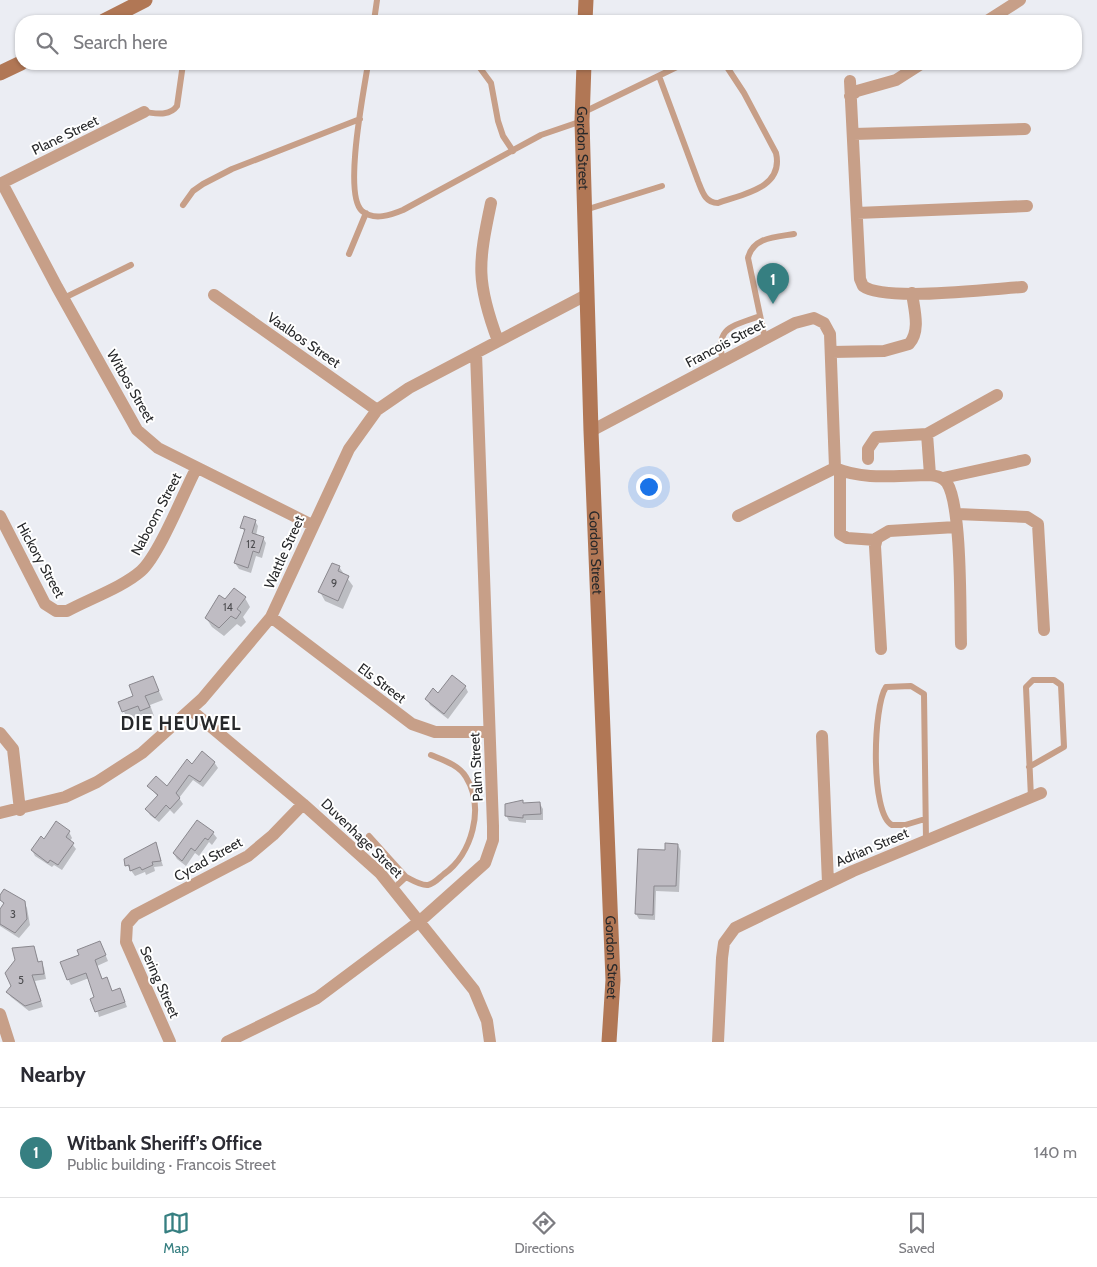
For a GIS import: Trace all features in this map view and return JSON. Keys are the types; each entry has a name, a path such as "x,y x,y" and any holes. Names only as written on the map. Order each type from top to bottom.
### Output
{"street":[{"path":"116,15 145,0"},
{"path":"585,15 586,0"},
{"path":"996,15 1020,0"},
{"path":"0,73 15,66"},
{"name":"Gordon Street","path":"584,70 582,117 591,431 612,970 609,1042"},
{"path":"850,96 857,91 896,80 912,70"},
{"path":"850,81 860,279 863,286 876,292 912,293 1022,287"},
{"name":"Plane Street","path":"1,183 144,112"},
{"path":"854,134 1026,129"},
{"name":"Witbos Street","path":"1,183 137,430 158,448 196,469 312,526"},
{"path":"491,203 482,246 480,271 485,307 498,341"},
{"path":"857,213 1027,206"},
{"path":"832,352 884,350 908,344 912,340 916,327 912,293"},
{"name":"Wattle Street","path":"0,813 20,810 65,797 97,782 142,753 191,710 271,617 349,449 377,410 409,388 588,294"},
{"name":"Vaalbos Street","path":"214,295 377,410"},
{"name":"Francois Street","path":"591,431 794,323 814,318 827,327 830,334 840,534 847,538 876,540"},
{"name":"Palm Street","path":"227,1042 317,998 420,921 484,863 490,851 494,826 476,353"},
{"path":"868,459 868,450 876,437 926,434 997,395"},
{"path":"926,434 936,476 952,492 957,514 961,644"},
{"path":"738,516 838,469 865,476 936,476 1025,460"},
{"name":"Naboom Street","path":"60,612 133,577 143,570 153,555 196,469"},
{"path":"957,514 1027,517 1038,524 1044,630"},
{"name":"Hickory Street","path":"0,516 45,604 51,610 60,612"},
{"path":"881,649 876,540 889,531 956,527"},
{"name":"Els Street","path":"271,617 412,724 435,732 489,732"},
{"name":"Duvenhage Street","path":"191,710 349,843 393,889 474,990 487,1021 490,1042"},
{"path":"0,734 13,749 20,810"},
{"path":"822,736 828,883"},
{"name":"Adrian Street","path":"718,1042 724,943 735,928 828,883 1036,795"},
{"name":"Cycad Street","path":"125,933 127,924 135,916 248,856 273,835 303,804"},
{"name":"Sering Street","path":"125,933 126,942 170,1042"},
{"path":"0,1014 9,1042"}],"lane":[{"path":"375,15 377,0"},
{"path":"144,112 165,113 174,110 177,106 182,70"},
{"path":"367,70 355,159 354,195 358,206 366,213 388,216 403,210 540,135 582,117 671,70"},
{"path":"482,70 491,82 498,121 503,136 513,151"},
{"path":"659,76 698,181 708,200 718,203 762,187 771,180 778,163 776,153 748,101 728,70"},
{"path":"182,205 193,191 232,169 360,120"},
{"path":"585,210 662,186"},
{"path":"349,254 366,213"},
{"path":"765,339 748,258 751,249 758,242 794,234"},
{"path":"64,298 131,265"},
{"path":"723,361 720,346 725,331 732,326 760,316"},
{"path":"1030,767 1064,747 1062,685 1054,680 1033,680 1026,687 1030,767 1036,795"},
{"path":"926,819 904,825 892,825 884,818 881,809 876,726 879,702 886,687 911,686 924,694 926,819 926,840"},
{"path":"369,836 406,877 423,884 434,882 448,872 463,853 473,830 473,798 466,776 460,768 431,755"},
{"path":"393,889 406,877"}],"building":[{"path":"244,516 256,520 252,533 264,537 259,553 253,551 248,568 234,563 245,529 240,528"},
{"path":"332,563 340,566 338,571 349,576 338,601 318,592"},
{"path":"234,588 246,597 237,609 241,612 236,619 231,616 219,628 205,618 219,595 225,599"},
{"path":"452,675 466,686 444,714 425,699 433,688 438,693"},
{"path":"153,676 159,691 145,696 150,707 140,711 138,706 122,712 118,702 133,696 129,685"},
{"path":"202,751 215,762 200,782 189,775 176,793 180,798 170,809 166,805 155,818 145,809 158,795 147,786 156,776 167,786 187,759 192,764"},
{"path":"523,800 523,803 540,802 541,814 523,815 523,818 505,816 505,804"},
{"path":"197,820 214,832 208,840 205,838 195,851 191,848 182,861 173,853"},
{"path":"56,821 70,831 66,837 74,843 58,865 50,860 48,863 31,850 41,836 44,839"},
{"path":"156,842 161,861 152,862 153,865 142,870 140,867 130,871 129,865 125,866 124,859"},
{"path":"665,843 678,844 676,886 654,886 653,915 635,914 638,849 665,850"},
{"path":"4,889 25,901 27,919 15,933 0,924 0,909 4,903 0,900 0,895"},
{"path":"100,941 106,955 95,960 102,979 107,977 112,991 120,988 125,1002 95,1012 90,999 94,997 86,973 67,980 60,962 79,955 77,950"},
{"path":"34,946 38,962 42,961 44,974 32,975 41,1001 25,1006 6,992 11,986 5,973 15,960 12,948"}],"place":[{"name":"Witbank Sheriff’s Office","path":"773,304"}],"district":[{"name":"DIE HEUWEL","path":"181,723"}]}
